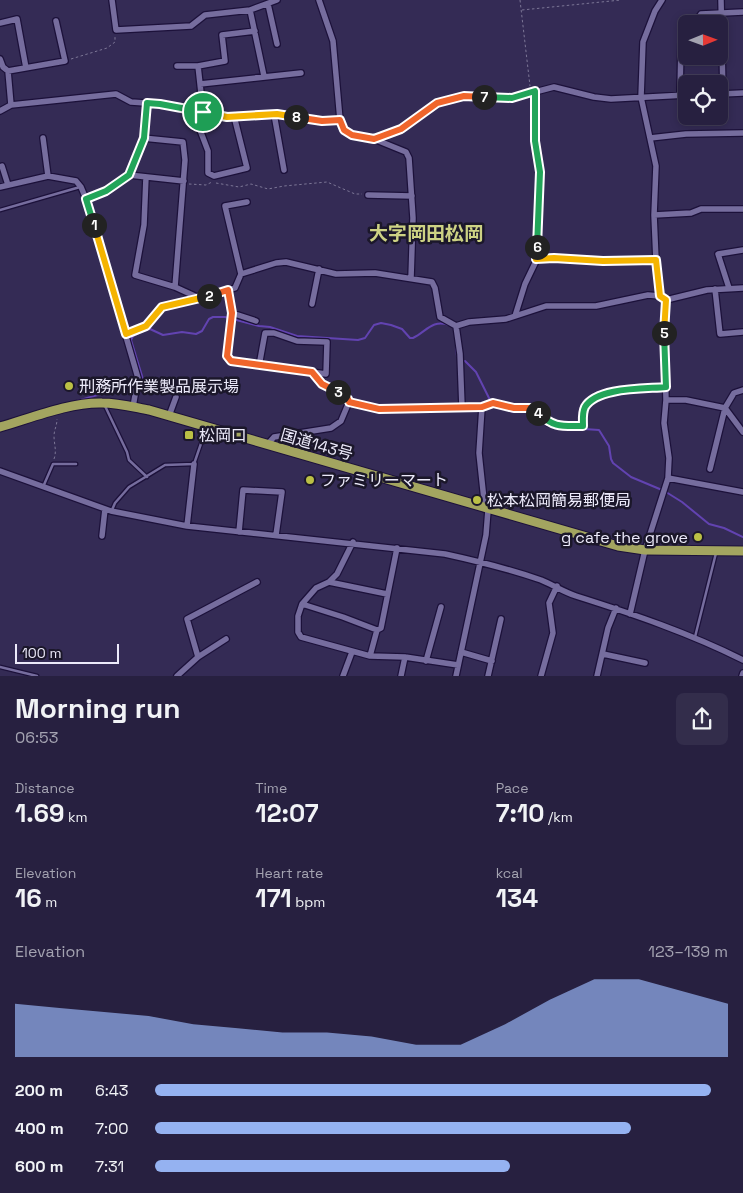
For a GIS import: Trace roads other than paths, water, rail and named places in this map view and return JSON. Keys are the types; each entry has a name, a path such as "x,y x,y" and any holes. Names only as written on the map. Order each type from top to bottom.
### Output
{"highway":[{"name":"国道143号","path":"0,427 89,403 133,407 486,510 618,546 645,550 743,551"}],"street":[{"path":"112,0 116,30 191,26 205,14 250,10 277,0"},
{"path":"319,0 333,41 340,120 344,130 352,135 374,139 406,152 409,158 413,218 411,278"},
{"path":"660,296 654,215 656,166 641,97 644,42 655,11 662,0"},
{"path":"721,0 721,75"},
{"path":"268,4 277,44"},
{"path":"250,10 264,76"},
{"path":"700,15 721,12 743,12"},
{"path":"0,23 17,19 26,68"},
{"path":"8,71 65,61 56,21"},
{"path":"177,66 198,66 225,61 222,35 255,31"},
{"path":"0,60 3,67 8,71 11,105"},
{"path":"198,66 203,112"},
{"path":"200,84 264,76 301,74"},
{"path":"374,139 401,129 437,103 464,96 512,98 554,87 594,97 611,99 678,95"},
{"path":"533,92 535,141 540,172"},
{"path":"728,94 743,93"},
{"path":"0,111 11,105 116,94 131,102 160,104 227,117 274,114 322,121 340,120"},
{"path":"86,199 106,191 129,175 144,138 147,103"},
{"path":"196,111 197,122 208,151 208,173 214,176 247,168 234,116"},
{"path":"274,114 284,170"},
{"path":"650,138 686,134 743,133"},
{"path":"44,138 48,176"},
{"path":"144,138 183,142 186,160 175,287"},
{"path":"2,166 8,185"},
{"path":"129,175 184,182"},
{"path":"0,187 48,176 76,181 81,186 138,378 133,407"},
{"path":"146,177 144,226 134,274 175,287 200,299"},
{"path":"368,195 412,196"},
{"path":"242,274 225,206 247,202"},
{"path":"654,215 691,213 701,209 743,209"},
{"path":"729,288 718,254 743,250"},
{"path":"515,316 525,284 536,259"},
{"path":"126,334 146,326 162,307 200,299 234,288 242,274 276,263 292,263 336,274 375,273 432,282 435,288 440,317 456,326 469,322 506,319 546,306 596,306 648,295 660,296 666,300 715,289 743,288"},
{"path":"312,304 318,269"},
{"path":"715,289 720,334 743,332"},
{"path":"228,290 231,316 227,356 231,361 259,366 326,374 327,342 297,341 274,333 265,334 259,366"},
{"path":"630,614 645,550 668,478 669,458 664,423 666,400 664,325 666,300"},
{"path":"231,316 256,321"},
{"path":"456,326 460,354 462,407"},
{"path":"267,445 274,437 331,428 341,421 349,402 379,409 482,407 492,404 534,409 548,423 583,426 585,408 594,399 614,391 666,387"},
{"path":"710,469 729,398 734,393 743,390"},
{"path":"169,416 176,397"},
{"path":"666,400 686,400 725,408 743,432"},
{"path":"456,676 486,535 486,510 479,462 482,407"},
{"path":"187,526 194,464"},
{"path":"0,471 112,512 187,526 353,542 445,554 480,562 557,586 573,595 616,608 694,638 743,660"},
{"path":"668,478 743,492"},
{"path":"239,532 243,490 282,492 276,535"},
{"path":"102,536 105,509"},
{"path":"353,542 337,574 329,582 316,588 302,604 298,616 298,632 301,637 370,656 405,657 458,665"},
{"path":"370,656 377,630 381,628 397,548"},
{"path":"198,657 187,619 256,582"},
{"path":"329,582 388,594"},
{"path":"541,676 553,634 549,604 557,586"},
{"path":"302,604 377,630"},
{"path":"426,661 441,606"},
{"path":"598,676 608,628 616,608"},
{"path":"488,676 501,619"},
{"path":"177,676 198,657 226,639"},
{"path":"344,676 352,652"},
{"path":"461,652 492,660"},
{"path":"603,654 645,663"},
{"path":"401,676 405,657"}],"lane":[{"path":"540,172 536,259 656,260"},
{"path":"0,210 81,186"},
{"path":"312,372 322,384 342,395 349,402"},
{"path":"103,403 127,452 129,460 147,476"},
{"path":"112,512 115,503 129,487 165,465 194,464 206,428"},
{"path":"43,487 53,464 76,464"},
{"path":"694,638 716,551"},
{"path":"0,667 37,676"}],"waterway":[{"path":"139,382 143,381 131,340 133,336 150,329 163,335 182,332 196,334 202,331 209,319 213,317 225,317 270,327 297,336 358,340 365,338 374,325 381,323 402,329 410,338 434,325 449,325"},
{"path":"456,344 457,356"},
{"path":"465,361 476,372 491,402"},
{"path":"77,401 135,384"},
{"path":"503,408 513,412 531,411 546,425 557,428"},
{"path":"584,429 599,430 609,446 613,463 631,477 662,490"},
{"path":"666,492 682,502 709,524 724,528 743,537"}],"place":[{"name":"刑務所作業製品展示場","path":"69,386"},
{"name":"松岡口","path":"189,435"},
{"name":"ファミリーマート","path":"310,480"},
{"name":"松本松岡簡易郵便局","path":"477,500"},
{"name":"g cafe the grove","path":"698,537"}],"district":[{"name":"大字岡田松岡","path":"426,233"}]}
